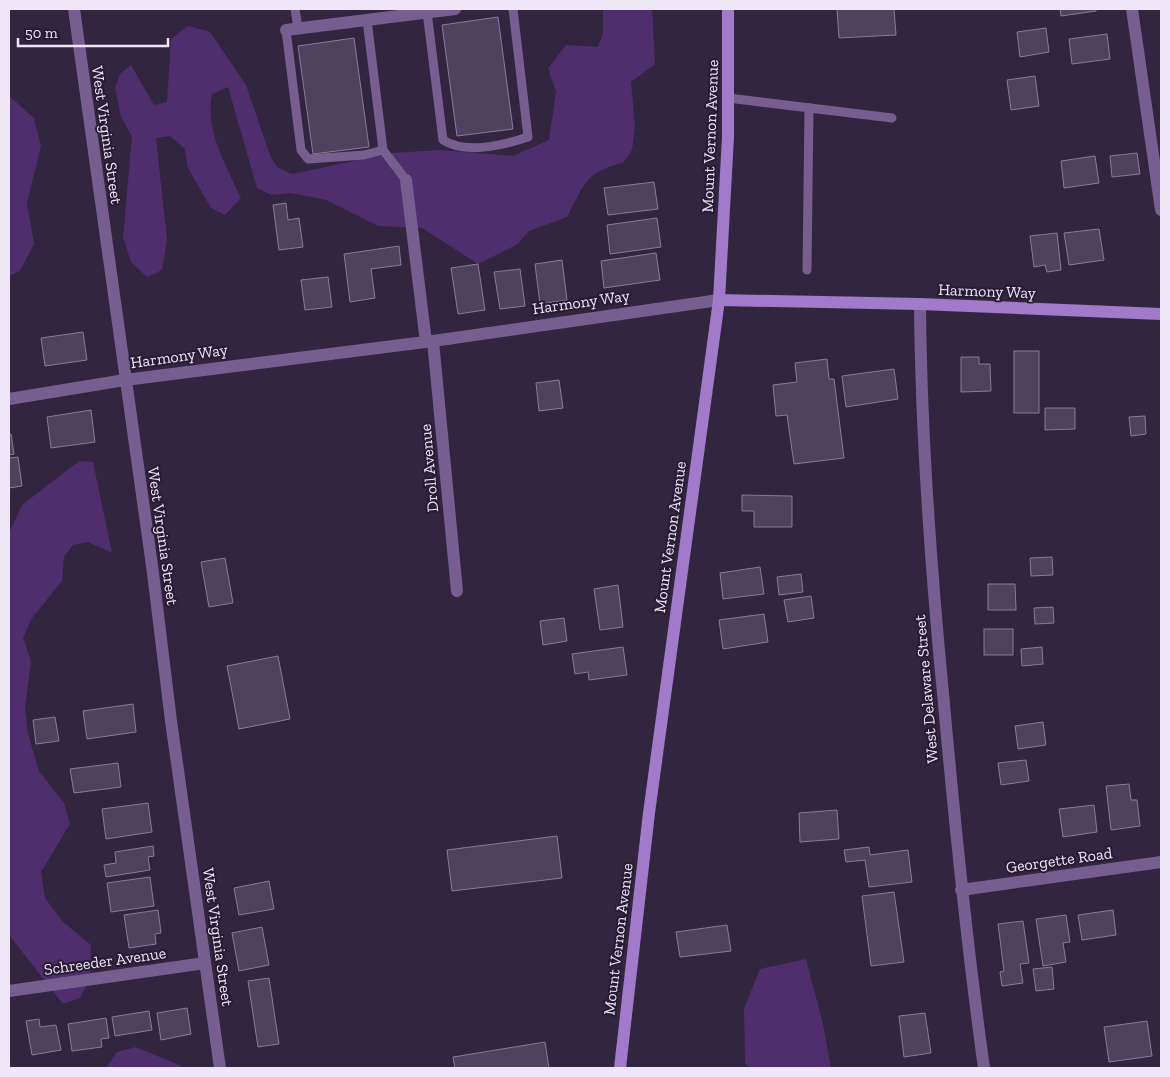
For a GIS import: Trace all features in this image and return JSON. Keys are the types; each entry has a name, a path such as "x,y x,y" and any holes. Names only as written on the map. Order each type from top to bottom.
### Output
{"main road":[{"name":"Mount Vernon Avenue","path":"620,1068 649,813 719,300 728,98 728,9"},
{"name":"Harmony Way","path":"719,300 920,304 1161,314"}],"street":[{"name":"West Virginia Street","path":"74,9 220,1068"},
{"path":"292,29 455,9"},
{"path":"1132,9 1161,210"},
{"name":"Droll Avenue","path":"406,180 430,341 456,591"},
{"name":"Harmony Way","path":"9,399 125,380 430,341 719,300"},
{"name":"West Delaware Street","path":"920,304 920,371 928,541 961,890 984,1068"},
{"name":"Georgette Road","path":"961,890 1161,862"},
{"name":"Schreeder Avenue","path":"9,991 205,963"}],"lane":[{"path":"295,9 292,29 302,150 308,159 364,155 383,150"},
{"path":"427,12 443,140 453,146 481,146 509,143 528,137 513,9"},
{"path":"367,20 383,150 406,180"},
{"path":"728,98 892,118"},
{"path":"807,270 809,108"}],"shaded area":[{"path":"603,9 652,9 655,64 631,82 635,126 632,150 623,163 601,170 587,181 567,217 529,231 518,244 478,264 422,228 378,226 326,200 291,193 271,195 257,188 228,87 212,94 211,121 223,160 241,198 225,215 211,208 188,168 185,149 170,136 156,138 167,240 162,270 147,277 131,262 123,237 132,137 121,117 115,88 120,74 131,65 154,105 167,102 171,39 188,26 210,32 246,85 270,155 277,167 292,174 392,153 440,150 513,156 549,140 556,92 548,68 566,45 598,47 603,33"},
{"path":"9,96 34,118 41,146 27,203 34,244 20,271 9,276"},
{"path":"79,461 93,462 112,553 88,542 73,545 64,557 62,581 32,618 23,638 31,661 25,709 28,734 39,771 64,803 70,824 41,872 45,898 62,921 91,945 90,979 80,998 63,1004 9,935 9,533 22,505"},
{"path":"806,959 823,1024 831,1068 751,1068 745,1064 744,1008 760,969"},
{"path":"136,1047 182,1068 106,1068 117,1052"}],"building":[{"path":"837,9 894,9 896,35 839,38"},
{"path":"1060,9 1096,9 1096,11 1061,16"},
{"path":"498,17 513,129 457,136 442,25"},
{"path":"1046,28 1049,52 1020,57 1017,32"},
{"path":"1107,34 1110,59 1072,64 1069,39"},
{"path":"354,38 369,147 313,154 298,46"},
{"path":"1035,76 1039,106 1011,110 1007,80"},
{"path":"1137,153 1140,174 1112,177 1110,156"},
{"path":"1095,156 1099,183 1064,188 1061,161"},
{"path":"654,182 658,209 608,215 604,188"},
{"path":"286,203 288,220 299,218 303,247 279,250 273,205"},
{"path":"657,218 661,247 610,254 607,225"},
{"path":"1099,229 1104,260 1069,265 1064,233"},
{"path":"1057,233 1061,270 1047,272 1045,265 1034,267 1030,236"},
{"path":"399,246 401,265 371,269 375,298 350,302 344,254"},
{"path":"656,253 660,280 604,288 601,261"},
{"path":"562,260 567,300 540,304 535,264"},
{"path":"478,264 485,310 458,314 451,268"},
{"path":"520,269 525,306 500,309 494,272"},
{"path":"328,277 332,307 305,310 301,280"},
{"path":"83,332 87,360 45,366 41,338"},
{"path":"1014,351 1039,351 1039,413 1014,413"},
{"path":"961,357 979,357 979,364 990,364 991,391 961,392"},
{"path":"827,359 829,379 834,379 844,458 794,464 787,415 776,416 773,385 797,382 795,363"},
{"path":"894,369 898,399 846,407 842,376"},
{"path":"559,380 563,408 539,411 536,383"},
{"path":"1045,408 1075,408 1075,429 1045,430"},
{"path":"91,410 95,442 51,448 47,417"},
{"path":"1145,416 1146,434 1131,436 1129,417"},
{"path":"9,434 11,434 14,454 9,455"},
{"path":"18,457 22,486 9,488 9,458"},
{"path":"742,495 792,496 792,527 754,527 754,511 742,511"},
{"path":"1052,557 1053,575 1031,576 1030,558"},
{"path":"225,558 233,603 209,607 201,562"},
{"path":"760,567 764,594 723,599 720,573"},
{"path":"801,574 803,592 779,595 777,577"},
{"path":"988,584 1015,584 1016,610 988,610"},
{"path":"618,585 623,627 600,630 594,589"},
{"path":"811,596 814,618 788,622 784,600"},
{"path":"1053,607 1054,623 1035,624 1034,608"},
{"path":"764,614 768,642 723,649 719,620"},
{"path":"564,618 567,641 543,645 540,621"},
{"path":"984,629 1013,629 1013,655 984,655"},
{"path":"623,647 627,675 589,680 588,672 575,674 572,654"},
{"path":"1042,647 1043,664 1022,666 1021,649"},
{"path":"278,656 290,719 239,729 227,666"},
{"path":"133,704 136,732 87,739 83,711"},
{"path":"55,717 59,741 36,744 33,720"},
{"path":"1043,722 1046,745 1018,749 1015,726"},
{"path":"1026,760 1029,781 1001,785 998,763"},
{"path":"118,763 121,787 74,793 70,769"},
{"path":"1129,784 1131,800 1137,800 1140,826 1111,830 1106,786"},
{"path":"148,803 152,832 106,839 102,809"},
{"path":"1094,805 1097,832 1063,837 1059,809"},
{"path":"837,810 839,839 800,842 799,813"},
{"path":"557,836 562,878 452,891 447,850"},
{"path":"153,846 154,856 148,857 150,870 106,877 104,865 116,863 115,852"},
{"path":"869,847 870,855 908,850 912,882 869,887 865,860 846,862 844,850"},
{"path":"150,877 154,906 111,912 107,883"},
{"path":"269,881 274,909 239,915 234,888"},
{"path":"894,892 904,962 871,966 862,896"},
{"path":"158,910 161,933 155,934 156,944 129,948 124,915"},
{"path":"1113,910 1116,935 1082,940 1078,915"},
{"path":"1066,915 1070,942 1063,943 1066,962 1043,966 1036,919"},
{"path":"1023,921 1029,963 1020,964 1023,983 1002,986 1000,972 1004,971 998,924"},
{"path":"727,925 731,951 680,957 676,932"},
{"path":"262,927 269,965 239,971 232,933"},
{"path":"1052,967 1054,989 1036,991 1033,969"},
{"path":"269,978 279,1044 258,1047 248,981"},
{"path":"187,1008 191,1034 161,1040 157,1013"},
{"path":"149,1011 152,1030 115,1036 112,1017"},
{"path":"925,1013 931,1053 904,1057 899,1016"},
{"path":"106,1018 109,1038 101,1039 102,1047 72,1051 68,1024"},
{"path":"39,1019 40,1027 56,1025 61,1050 32,1055 26,1021"},
{"path":"1147,1021 1152,1056 1109,1062 1104,1027"},
{"path":"545,1042 549,1068 455,1068 453,1057"}]}
